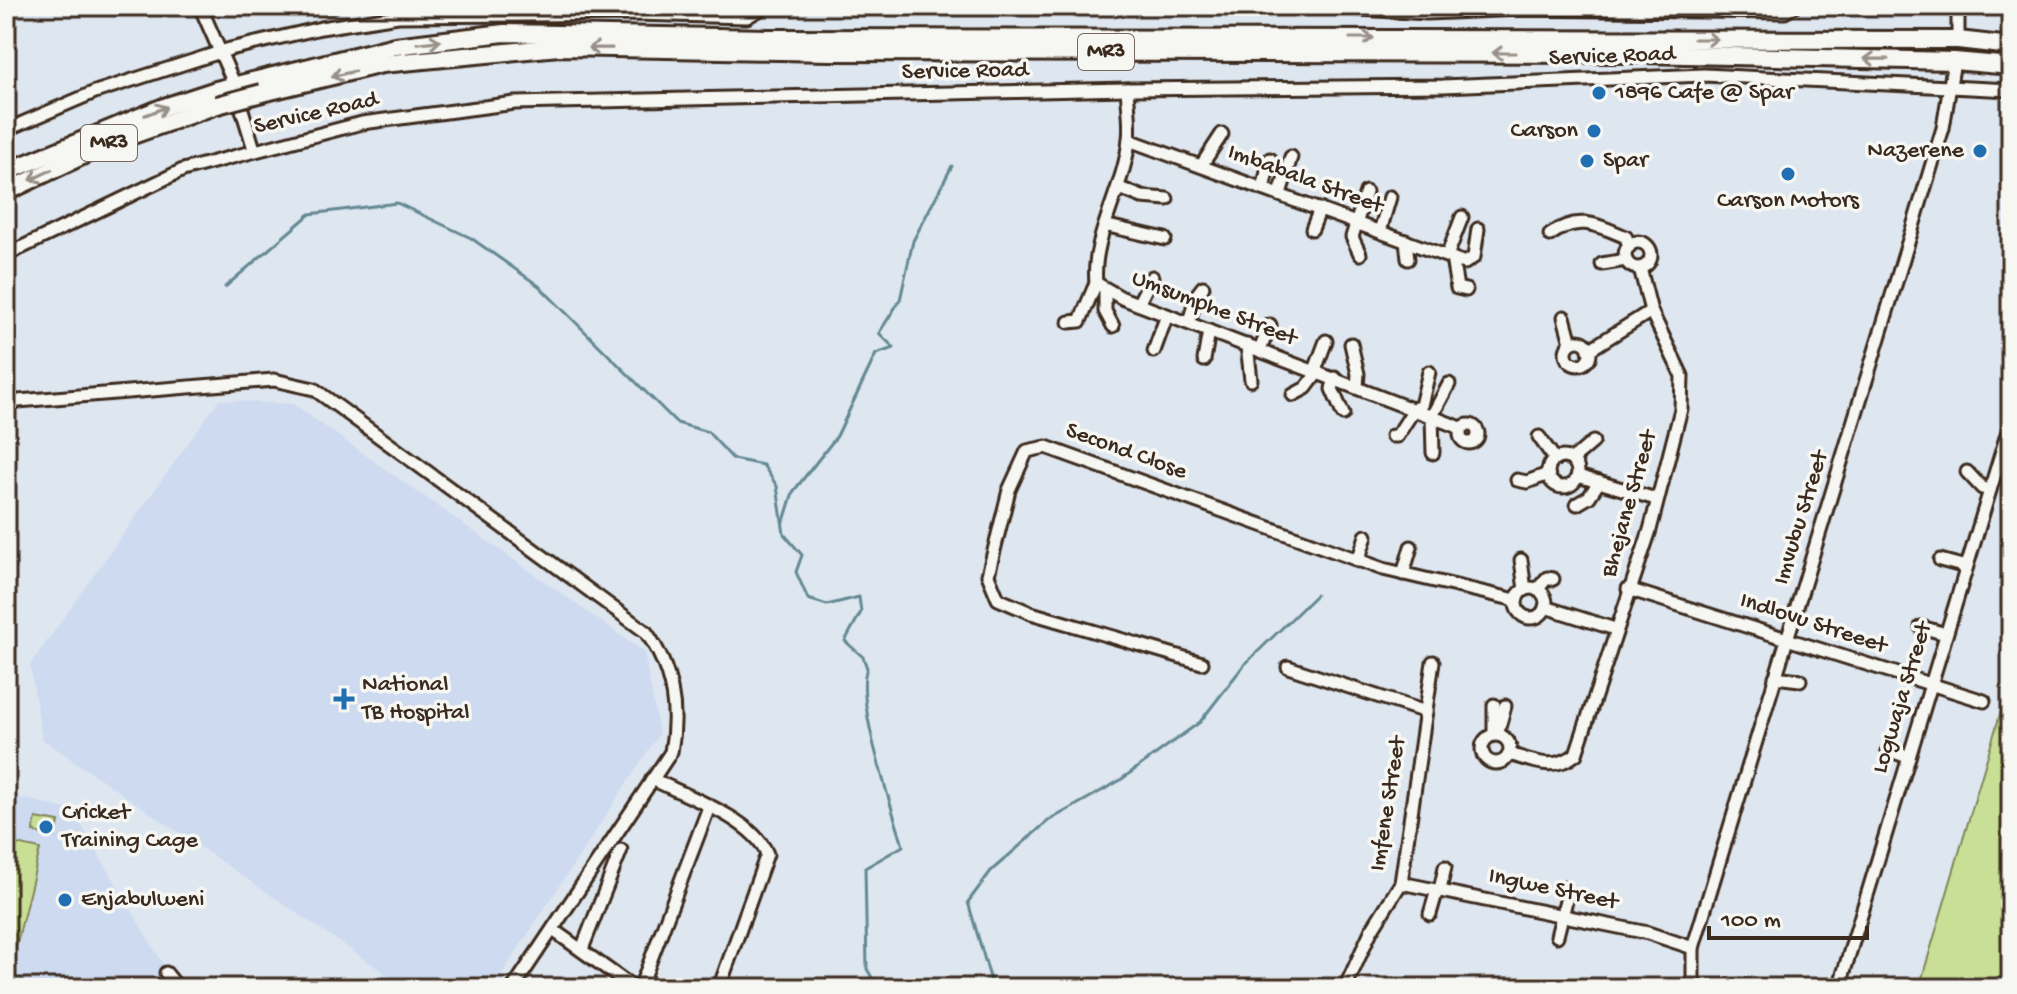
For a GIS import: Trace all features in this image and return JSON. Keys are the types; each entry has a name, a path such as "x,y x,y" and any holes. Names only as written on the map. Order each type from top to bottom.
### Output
{"highway":[{"name":"MR3","path":"6,172 150,113 216,90 395,46 504,33 769,38 1958,40 2011,46"},
{"name":"MR3","path":"6,192 105,145 217,105 262,93 382,64 559,47 831,52 1640,54 1954,61 2011,66"}],"street":[{"path":"200,6 223,52 232,79"},
{"path":"275,6 334,6"},
{"path":"6,130 95,92 223,52 321,28 454,9 728,18 747,17 766,6"},
{"path":"1311,6 1427,13 1621,8 1785,12 1795,6"},
{"path":"1958,6 1958,40"},
{"name":"Imvubu Street","path":"1693,988 1693,948 1943,128 1954,61"},
{"name":"Service Road","path":"6,255 183,170 362,123 515,103 1127,89 1443,86 1704,75 1951,87"},
{"path":"1951,87 2011,90"},
{"name":"Umsumphe Street","path":"1127,89 1129,140 1108,226 1094,256 1101,287 1461,428"},
{"path":"237,92 254,149"},
{"path":"1201,166 1222,134"},
{"name":"Imbabala Street","path":"1129,140 1465,263 1474,257 1478,229"},
{"path":"1280,194 1291,157"},
{"path":"1263,189 1270,159"},
{"path":"1116,193 1122,189 1142,197 1167,199"},
{"path":"1360,254 1352,237 1366,192"},
{"path":"1380,231 1390,197"},
{"path":"1312,229 1320,209"},
{"path":"1462,217 1450,257 1457,288 1466,290"},
{"path":"1550,235 1564,224 1584,221 1626,237 1629,247 1626,260"},
{"path":"1108,226 1165,239"},
{"path":"1406,241 1408,259"},
{"path":"1602,264 1626,260 1640,268 1650,260 1649,248 1638,242 1629,247"},
{"name":"Bhejane Street","path":"1509,754 1549,765 1563,765 1576,754 1650,530 1681,409 1682,376 1651,311 1640,268"},
{"path":"1138,304 1152,277"},
{"path":"1069,322 1080,321 1101,287"},
{"path":"1101,287 1105,311 1113,326"},
{"path":"1189,323 1196,296 1203,287"},
{"path":"1564,317 1571,343 1566,356 1573,364 1587,360 1589,350 1651,311"},
{"path":"1154,351 1167,315"},
{"path":"1260,350 1270,325"},
{"path":"1204,360 1209,331"},
{"path":"1293,395 1306,388 1316,371 1326,341"},
{"path":"1571,343 1581,342 1589,350"},
{"path":"1351,344 1358,374 1357,386"},
{"path":"1247,345 1251,380"},
{"path":"1392,436 1397,436 1417,409 1429,372"},
{"path":"1335,378 1332,389 1343,414"},
{"path":"6,402 274,380 314,389 646,632 663,655 676,726 671,752 513,988"},
{"path":"1433,453 1432,416 1449,384"},
{"name":"Logwaja Street","path":"1839,988 2011,421"},
{"path":"1539,437 1555,459"},
{"path":"1555,459 1572,460 1593,442"},
{"name":"Second Close","path":"1202,663 1031,613 998,599 988,575 1009,490 1027,451 1046,447 1358,561 1516,600"},
{"path":"1517,480 1527,482 1548,474 1555,459"},
{"path":"1572,460 1578,476"},
{"path":"1967,472 1982,488 1990,490"},
{"path":"1548,474 1552,483 1562,487 1572,484 1578,476"},
{"path":"1578,476 1656,499"},
{"path":"1577,504 1589,497 1599,482"},
{"path":"1358,561 1366,536"},
{"path":"1403,574 1411,547"},
{"path":"1521,560 1531,590 1545,598 1545,607 1540,615 1527,617 1517,609 1516,600 1531,590 1547,578 1553,579"},
{"path":"1940,560 1966,567"},
{"name":"Indlovu Streeet","path":"1628,589 1984,701"},
{"path":"1545,607 1615,629"},
{"path":"1921,627 1946,634"},
{"name":"Imfene Street","path":"1345,988 1371,931 1401,883 1433,662"},
{"path":"1288,667 1426,712"},
{"path":"1775,677 1800,680"},
{"path":"1497,736 1500,705"},
{"path":"1497,736 1509,745 1509,754 1498,762 1486,758 1482,746 1497,736"},
{"path":"1888,750 1908,757"},
{"path":"652,779 742,824 762,841 767,854 719,988"},
{"path":"553,930 637,988 709,807"},
{"path":"582,949 621,850"},
{"path":"1430,914 1445,867"},
{"name":"Ingwe Street","path":"1401,883 1648,933 1693,948"},
{"path":"1557,936 1567,897 1563,888"},
{"path":"166,973 178,988"}],"shaded area":[{"path":"557,6 739,6 728,18"},
{"name":"National TB Hospital","path":"219,400 293,404 644,652 659,734 495,984 407,988 42,739 30,665"},
{"name":"Enjabulweni","path":"6,794 73,811 177,988 6,988"}],"green space":[{"path":"2011,677 2011,988 1919,988"},
{"name":"Cricket Training Cage","path":"36,818 59,822 55,837 33,832"},
{"path":"6,842 40,849 6,988"}],"waterway":[{"path":"784,521 793,492 837,436 876,354 894,348 879,333 900,300 913,241 952,166"},
{"path":"225,287 310,214 397,203 471,238 539,286 677,423 708,432 733,459 763,465 777,486 784,534 802,555 796,572 808,599 827,605 859,597 861,612 845,641 863,657 867,668 864,683 870,728 903,846 865,868 867,969 878,988"},
{"path":"993,988 968,902 991,871 1048,821 1119,781 1200,722 1244,665 1316,595"}],"place":[{"name":"1896 Cafe @ Spar","path":"1599,93"},
{"name":"Carson","path":"1594,131"},
{"name":"Nazerene","path":"1980,151"},
{"name":"Spar","path":"1587,161"},
{"name":"Carson Motors","path":"1788,174"},
{"name":"National TB Hospital","path":"344,699"},
{"name":"Cricket Training Cage","path":"46,827"},
{"name":"Enjabulweni","path":"65,900"}]}
